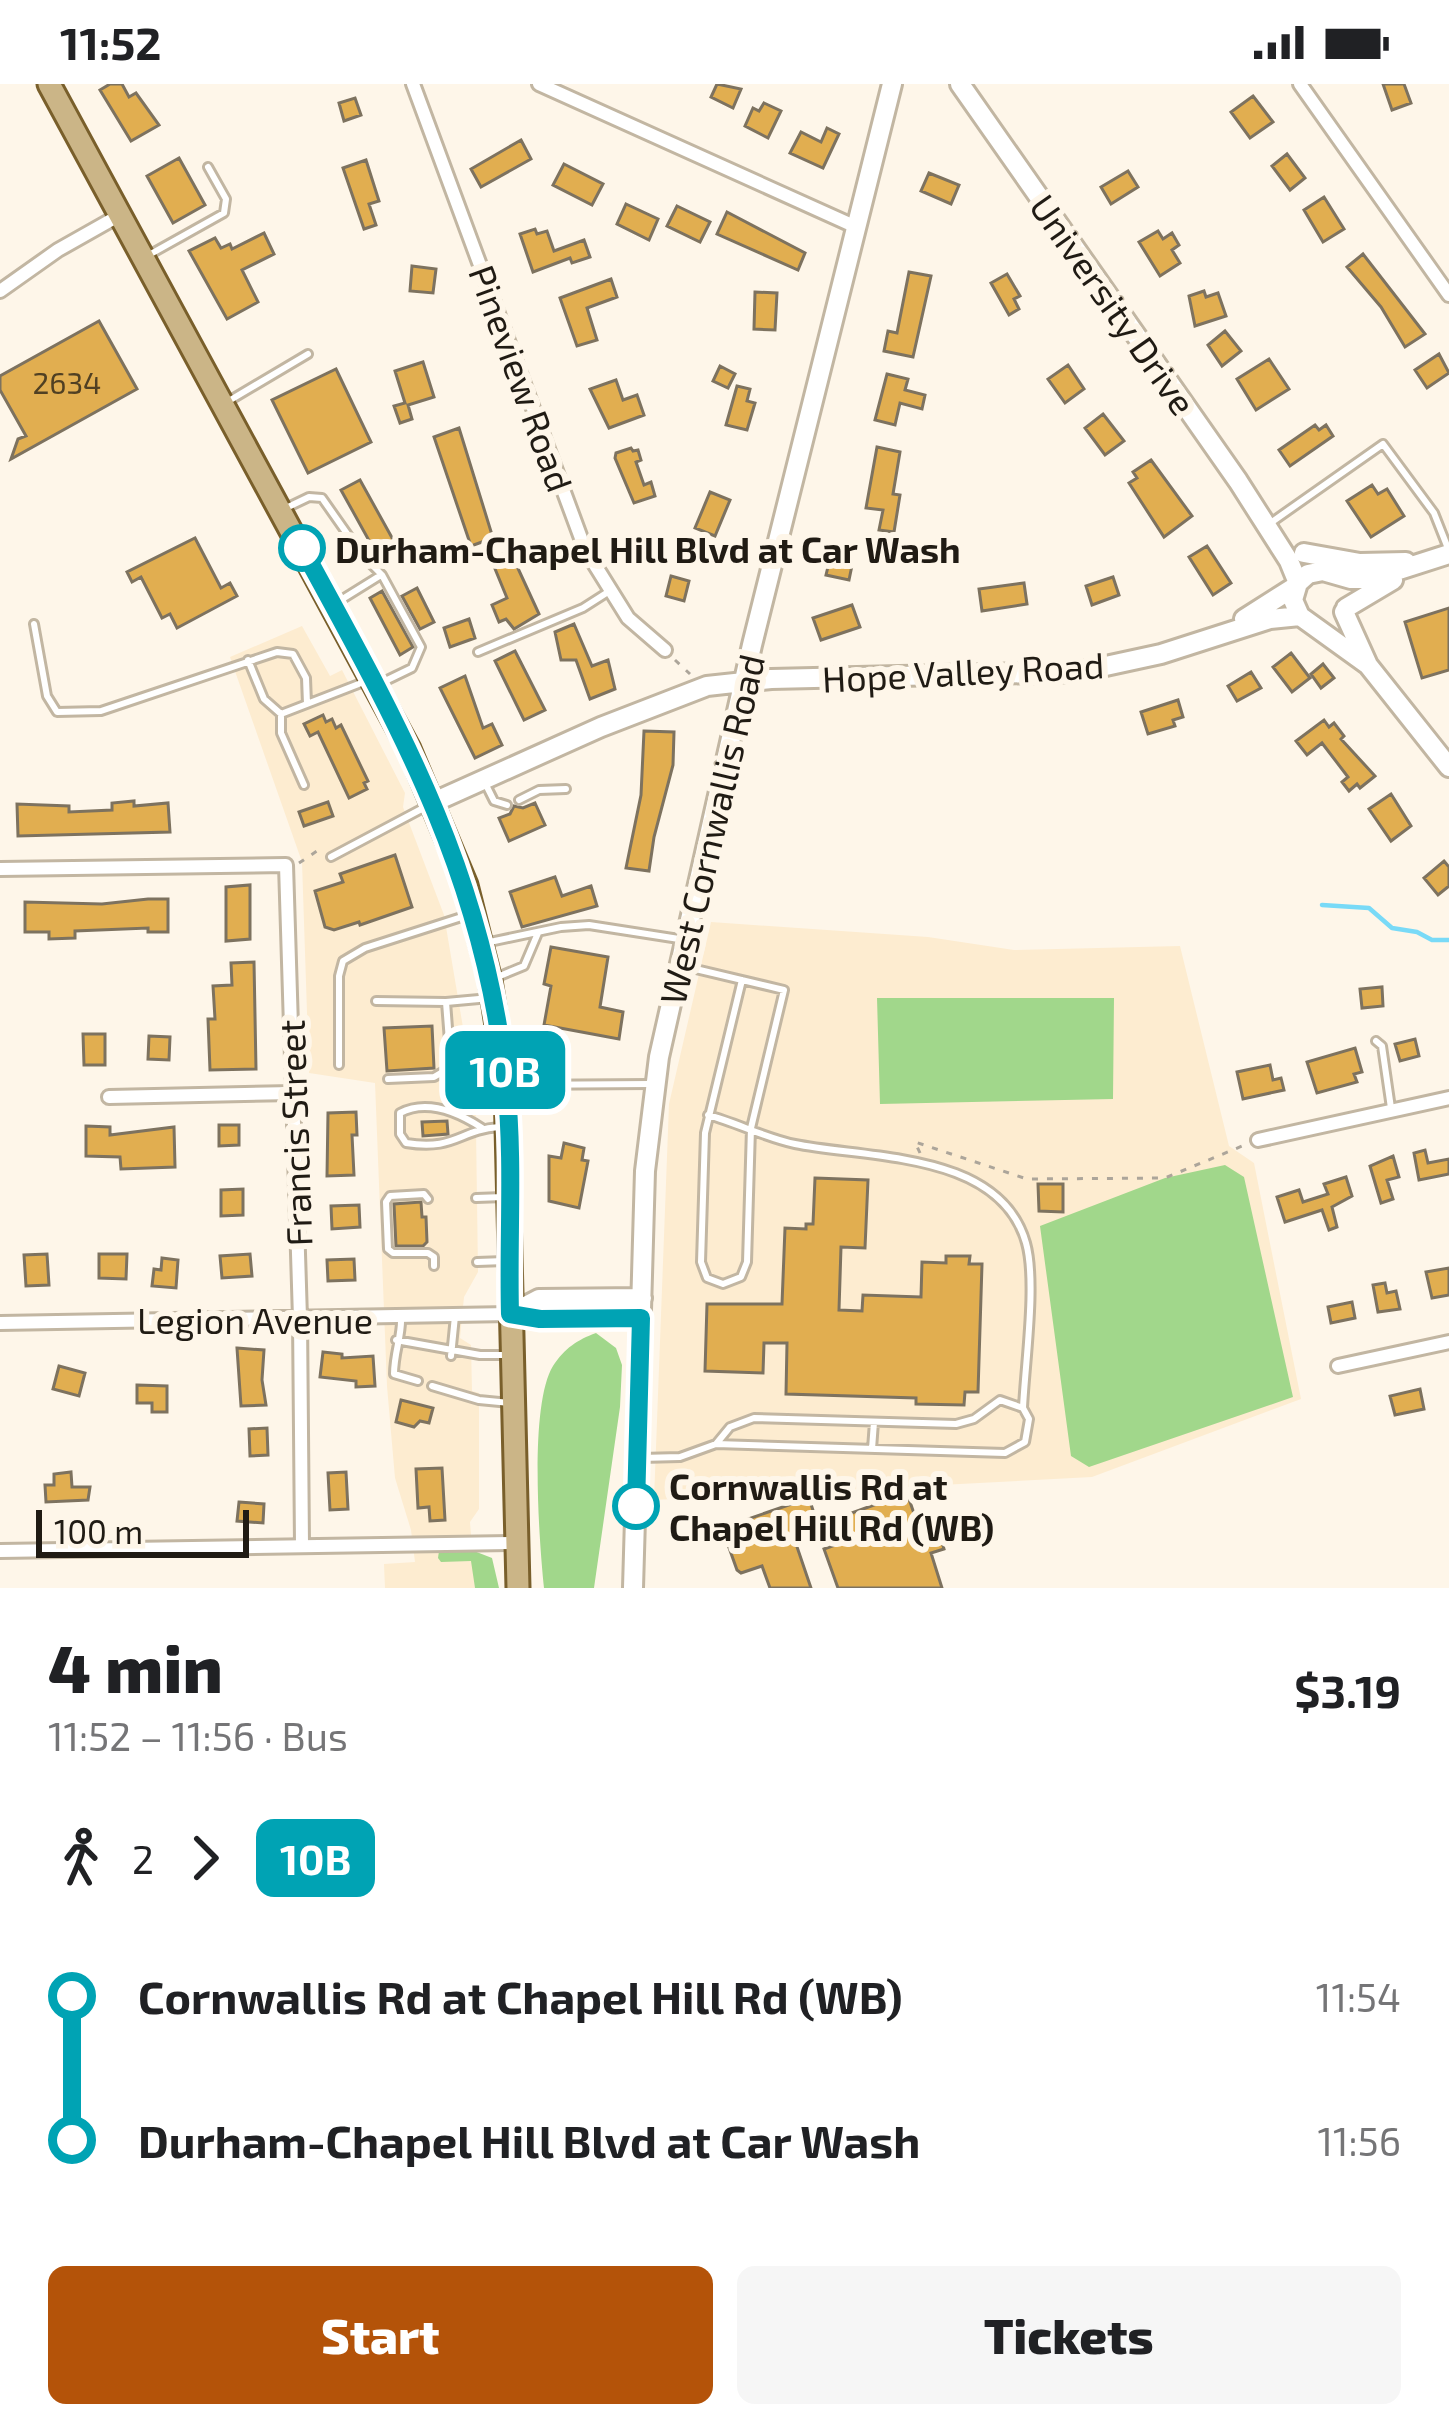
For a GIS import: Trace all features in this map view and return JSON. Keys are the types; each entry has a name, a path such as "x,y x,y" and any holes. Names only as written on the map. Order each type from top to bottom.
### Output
{"main road":[{"path":"50,84 374,682 434,802 474,913 492,989 509,1126 508,1261 518,1588"}],"street":[{"name":"Pineview Road","path":"413,84 585,549 628,618 664,650"},
{"path":"539,84 854,226"},
{"name":"West Cornwallis Road","path":"633,1588 645,1171 655,1084 746,680 892,84"},
{"name":"University Drive","path":"960,84 1267,525 1297,584"},
{"path":"1300,84 1449,295"},
{"path":"0,291 58,250 121,215"},
{"name":"University Drive","path":"1267,525 1330,574"},
{"path":"1449,552 1371,579 1308,574 1297,584 1293,600 1308,621 1368,665 1442,747 1449,767"},
{"path":"1304,553 1360,563 1423,562"},
{"path":"1308,621 1331,623 1423,562"},
{"path":"1330,574 1346,591 1345,610 1368,665"},
{"name":"Hope Valley Road","path":"1223,632 1297,584"},
{"name":"Hope Valley Road","path":"434,802 707,686 746,680 1078,672 1161,654 1223,632 1308,621"},
{"path":"0,868 286,866"},
{"name":"Francis Street","path":"286,866 302,1545"},
{"path":"109,1097 293,1093"},
{"path":"1258,1140 1449,1098"},
{"name":"Legion Avenue","path":"0,1323 510,1314 539,1299 642,1308"},
{"path":"1338,1366 1449,1342"},
{"path":"0,1552 515,1543"}],"lane":[{"path":"144,257 224,213 226,199 208,167"},
{"path":"224,404 308,355"},
{"path":"1267,525 1383,444 1434,512 1449,552"},
{"path":"281,714 412,668 421,647 382,575 322,498 309,497 282,510"},
{"path":"333,604 382,575"},
{"path":"478,652 584,608 608,592"},
{"path":"34,624 47,695 57,712 101,711 277,652 292,654 306,678 307,704"},
{"path":"248,660 264,699 281,714 281,733 304,785"},
{"path":"484,780 494,801 507,805"},
{"path":"519,800 539,790 566,789"},
{"path":"332,857 434,802"},
{"path":"339,1065 343,961 364,948 474,913"},
{"path":"482,944 590,926 686,940"},
{"path":"376,1001 446,1003 492,989 524,966 538,932"},
{"path":"680,965 784,990 751,1128 747,1262 741,1277 723,1284 707,1278 701,1262 708,1115 742,980"},
{"path":"446,1003 451,1067"},
{"path":"1376,1042 1382,1046 1392,1111"},
{"path":"388,1079 434,1077 451,1067 655,1084"},
{"path":"482,1128 456,1112 421,1108 400,1113 398,1123 406,1143 431,1147 457,1142 482,1128 509,1126"},
{"path":"638,1459 680,1457 716,1444 1005,1453 1024,1442 1030,1431 1023,1408 1029,1267 1024,1236 993,1194 950,1171 794,1144 708,1115"},
{"path":"428,1199 424,1194 390,1196 386,1202 388,1250 428,1252 434,1266"},
{"path":"476,1198 508,1197"},
{"path":"477,1262 508,1261"},
{"path":"413,1298 397,1340 394,1373 418,1381"},
{"path":"451,1352 455,1316"},
{"path":"397,1340 451,1352 511,1355"},
{"path":"448,1390 449,1378"},
{"path":"432,1386 479,1400 513,1403"},
{"path":"716,1444 730,1427 754,1418 967,1422 1000,1400 1023,1408"},
{"path":"872,1449 874,1421"}],"path":[{"path":"664,650 696,680"},
{"path":"286,866 317,851 332,857"},
{"path":"926,1165 915,1142 1028,1179 1165,1178 1258,1140"}],"shaded area":[{"path":"302,626 330,676 342,670 405,793 403,807 444,915 467,1051 475,1057 478,1272 464,1297 460,1338 471,1345 472,1391 479,1393 479,1509 470,1522 475,1588 385,1588 384,1564 415,1562 395,1478 387,1386 375,1083 309,1073 302,862 230,657"},
{"path":"711,922 928,937 1014,950 1180,946 1229,1146 1254,1163 1301,1399 1092,1477 654,1500 669,1104"}],"green space":[{"path":"877,998 1114,998 1113,1099 880,1104"},
{"path":"1225,1165 1244,1177 1293,1397 1089,1467 1071,1456 1040,1226 1165,1178"},
{"path":"596,1333 616,1348 622,1365 594,1588 544,1588 538,1441 546,1385 562,1354"},
{"path":"439,1551 474,1551 492,1558 499,1588 475,1588 471,1561 441,1562 438,1558"}],"building":[{"path":"122,84 129,97 136,93 159,125 131,141 100,90"},
{"path":"717,84 741,89 733,108 711,97"},
{"path":"1383,84 1404,84 1411,103 1392,110"},
{"path":"1253,96 1273,122 1250,138 1231,112"},
{"path":"355,98 361,115 344,121 339,103"},
{"path":"764,103 781,111 768,138 745,126 753,108 759,111"},
{"path":"827,128 839,134 823,168 790,153 801,132 821,142"},
{"path":"521,140 531,159 481,187 471,169"},
{"path":"1287,154 1305,178 1290,190 1272,166"},
{"path":"179,158 205,205 173,223 147,176"},
{"path":"366,160 379,201 369,204 376,225 364,229 343,168"},
{"path":"564,164 603,184 592,205 553,185"},
{"path":"1128,171 1138,187 1111,204 1101,187"},
{"path":"929,173 959,185 951,204 921,191"},
{"path":"1324,197 1344,229 1323,242 1304,210"},
{"path":"626,204 658,219 649,240 617,224"},
{"path":"677,206 710,222 700,242 667,226"},
{"path":"727,212 805,253 798,270 717,234"},
{"path":"535,229 537,234 547,231 554,251 584,240 590,257 572,263 570,258 533,272 520,234"},
{"path":"1158,231 1163,239 1172,233 1179,245 1172,250 1180,263 1160,276 1139,242"},
{"path":"264,233 274,254 242,270 258,302 227,319 189,251 215,238 221,248 230,244 232,249"},
{"path":"1363,254 1425,334 1405,347 1381,307 1347,267"},
{"path":"412,266 436,269 433,293 410,291"},
{"path":"909,272 931,276 913,357 884,351 888,331 897,333"},
{"path":"1007,274 1020,296 1014,299 1019,309 1009,315 991,283"},
{"path":"611,279 617,297 587,308 597,340 577,346 560,298"},
{"path":"1204,291 1206,297 1218,293 1226,316 1195,326 1189,296"},
{"path":"755,292 777,293 775,330 754,329"},
{"path":"99,321 137,389 11,459 18,439 26,436 0,390 0,376"},
{"path":"1225,331 1241,351 1222,366 1208,345"},
{"path":"1439,354 1449,373 1427,388 1415,370"},
{"path":"1269,359 1289,389 1256,410 1237,379"},
{"path":"423,362 434,397 408,405 412,419 400,423 394,406 405,403 395,371"},
{"path":"1068,365 1084,389 1065,403 1048,379"},
{"path":"720,366 735,374 728,388 713,381"},
{"path":"336,369 371,442 308,473 272,400"},
{"path":"887,374 908,379 905,390 925,395 922,409 900,403 895,425 875,420"},
{"path":"616,380 623,400 637,395 644,415 609,428 590,389"},
{"path":"737,386 750,389 747,401 755,403 747,430 726,425"},
{"path":"1103,414 1124,441 1105,455 1085,428"},
{"path":"1315,425 1319,430 1326,425 1333,436 1290,466 1279,450"},
{"path":"459,428 493,538 471,546 434,437"},
{"path":"877,447 900,452 893,494 900,495 894,532 879,530 883,510 866,508"},
{"path":"638,450 641,460 636,462 644,485 651,482 655,496 634,503 615,458 616,453"},
{"path":"1151,460 1192,516 1164,537 1129,483 1137,478 1133,472"},
{"path":"360,480 396,545 377,555 341,490"},
{"path":"1372,485 1378,494 1387,489 1404,516 1371,537 1347,501"},
{"path":"710,492 730,500 715,536 695,528"},
{"path":"195,538 221,588 230,583 237,596 177,628 170,614 162,618 141,577 132,582 127,572"},
{"path":"833,546 855,551 849,580 826,575"},
{"path":"1207,546 1231,583 1213,595 1189,557"},
{"path":"510,551 539,614 514,629 506,619 499,622 492,605 507,598 491,559"},
{"path":"671,576 689,581 684,601 666,596"},
{"path":"1113,577 1119,595 1092,605 1086,586"},
{"path":"1024,583 1027,604 982,611 979,589"},
{"path":"417,588 434,622 420,629 402,596"},
{"path":"382,591 413,647 400,655 370,598"},
{"path":"852,605 860,627 821,640 813,618"},
{"path":"1449,608 1449,670 1422,678 1405,622"},
{"path":"469,619 475,638 450,647 444,628"},
{"path":"574,624 592,666 608,660 615,689 590,699 576,660 561,660 555,632"},
{"path":"515,651 545,710 524,720 495,661"},
{"path":"1291,653 1310,678 1292,692 1273,667"},
{"path":"1323,664 1334,678 1321,688 1311,674"},
{"path":"1251,672 1261,688 1237,701 1228,686"},
{"path":"465,676 483,728 492,724 502,745 475,758 440,688"},
{"path":"1178,700 1183,717 1173,720 1175,726 1148,734 1141,712"},
{"path":"323,715 336,728 341,725 368,781 364,783 367,789 349,798 318,732 310,736 304,724"},
{"path":"1324,720 1329,727 1334,723 1344,736 1341,739 1375,776 1360,788 1357,784 1349,791 1342,782 1348,777 1322,743 1307,755 1296,741"},
{"path":"644,731 674,732 673,765 649,871 626,868 641,795"},
{"path":"1391,794 1411,826 1391,841 1369,809"},
{"path":"134,801 134,806 168,803 170,832 18,836 17,804 69,806 69,812 112,810 112,803"},
{"path":"328,802 333,816 304,826 299,812"},
{"path":"535,803 545,825 509,841 499,818 510,814 514,806"},
{"path":"395,855 412,907 360,925 325,927 315,891 343,882 340,874"},
{"path":"1444,861 1449,867 1449,886 1438,895 1424,878"},
{"path":"555,877 562,896 591,886 597,906 522,927 510,892"},
{"path":"250,885 250,939 226,941 226,887"},
{"path":"168,899 168,932 148,932 148,928 75,931 75,938 49,939 49,932 25,932 25,902 102,904"},
{"path":"551,947 608,957 600,1007 623,1012 619,1039 544,1025 551,986 544,984"},
{"path":"254,962 256,1069 210,1070 208,1019 215,1019 213,986 232,985 231,963"},
{"path":"1382,987 1383,1006 1362,1008 1360,989"},
{"path":"432,1026 434,1068 387,1071 384,1028"},
{"path":"83,1034 105,1034 105,1065 84,1065"},
{"path":"149,1036 170,1037 169,1060 148,1059"},
{"path":"1415,1039 1419,1056 1400,1061 1395,1044"},
{"path":"1355,1048 1362,1072 1354,1074 1357,1082 1317,1093 1307,1062"},
{"path":"1270,1065 1273,1080 1281,1078 1284,1090 1243,1099 1237,1072"},
{"path":"356,1112 354,1175 327,1176 328,1113"},
{"path":"447,1121 448,1134 423,1136 422,1122"},
{"path":"219,1125 239,1125 239,1145 219,1146"},
{"path":"86,1126 110,1127 110,1135 174,1127 175,1167 121,1169 120,1157 86,1156"},
{"path":"564,1143 584,1148 582,1160 588,1161 579,1208 549,1201 549,1156 561,1158"},
{"path":"1425,1150 1428,1163 1449,1159 1449,1174 1419,1180 1414,1153"},
{"path":"1393,1156 1399,1177 1387,1180 1393,1199 1381,1203 1370,1166"},
{"path":"1346,1177 1352,1196 1332,1207 1337,1227 1329,1230 1322,1210 1285,1222 1277,1197 1299,1190 1303,1202 1328,1194 1324,1184"},
{"path":"815,1178 868,1180 865,1248 841,1247 839,1310 862,1311 863,1295 921,1297 922,1262 946,1263 946,1256 970,1256 969,1264 982,1264 978,1392 965,1392 964,1405 916,1404 916,1398 786,1394 787,1343 764,1343 763,1373 705,1371 707,1304 782,1304 785,1228 806,1229 806,1224 813,1224"},
{"path":"1038,1184 1063,1184 1063,1212 1039,1211"},
{"path":"243,1189 243,1215 221,1216 221,1190"},
{"path":"421,1202 427,1242 396,1246 394,1204"},
{"path":"359,1205 360,1227 332,1229 331,1206"},
{"path":"47,1254 49,1285 26,1286 24,1255"},
{"path":"99,1254 127,1254 126,1279 99,1278"},
{"path":"250,1254 252,1276 222,1278 220,1256"},
{"path":"162,1258 178,1260 176,1288 152,1286 154,1269 161,1270"},
{"path":"354,1259 355,1280 328,1281 327,1260"},
{"path":"1449,1268 1449,1295 1432,1298 1426,1272"},
{"path":"1385,1283 1387,1293 1396,1291 1400,1309 1378,1312 1373,1285"},
{"path":"1352,1302 1355,1318 1331,1323 1328,1307"},
{"path":"237,1348 264,1350 266,1405 241,1406"},
{"path":"323,1352 342,1354 342,1358 373,1356 375,1386 356,1387 356,1381 320,1377"},
{"path":"59,1366 85,1373 79,1396 53,1389"},
{"path":"137,1385 167,1386 167,1412 152,1412 152,1403 137,1403"},
{"path":"1420,1389 1424,1409 1395,1415 1390,1396"},
{"path":"401,1400 433,1408 429,1423 420,1421 414,1427 396,1422"},
{"path":"267,1428 268,1455 250,1456 249,1429"},
{"path":"442,1468 445,1520 430,1521 429,1507 418,1508 416,1469"},
{"path":"71,1472 72,1487 90,1487 88,1500 46,1502 45,1485 54,1485 54,1474"},
{"path":"346,1472 348,1509 330,1510 328,1473"},
{"path":"907,1493 922,1537 939,1531 944,1549 931,1553 942,1588 838,1588 824,1549 846,1541 838,1518"},
{"path":"809,1498 820,1532 795,1541 811,1588 770,1588 762,1566 737,1570 722,1528"},
{"path":"239,1502 264,1504 263,1523 237,1521"}],"waterway":[{"path":"1322,905 1369,908 1392,928 1449,940"}],"bus line":[{"name":"10B","path":"302,548 434,802 474,913 506,1085 510,1314 540,1319 641,1318 636,1506"}],"place":[{"name":"Durham-Chapel Hill Blvd at Car Wash","path":"302,548"},
{"name":"Cornwallis Rd at Chapel Hill Rd (WB)","path":"636,1506"}]}
